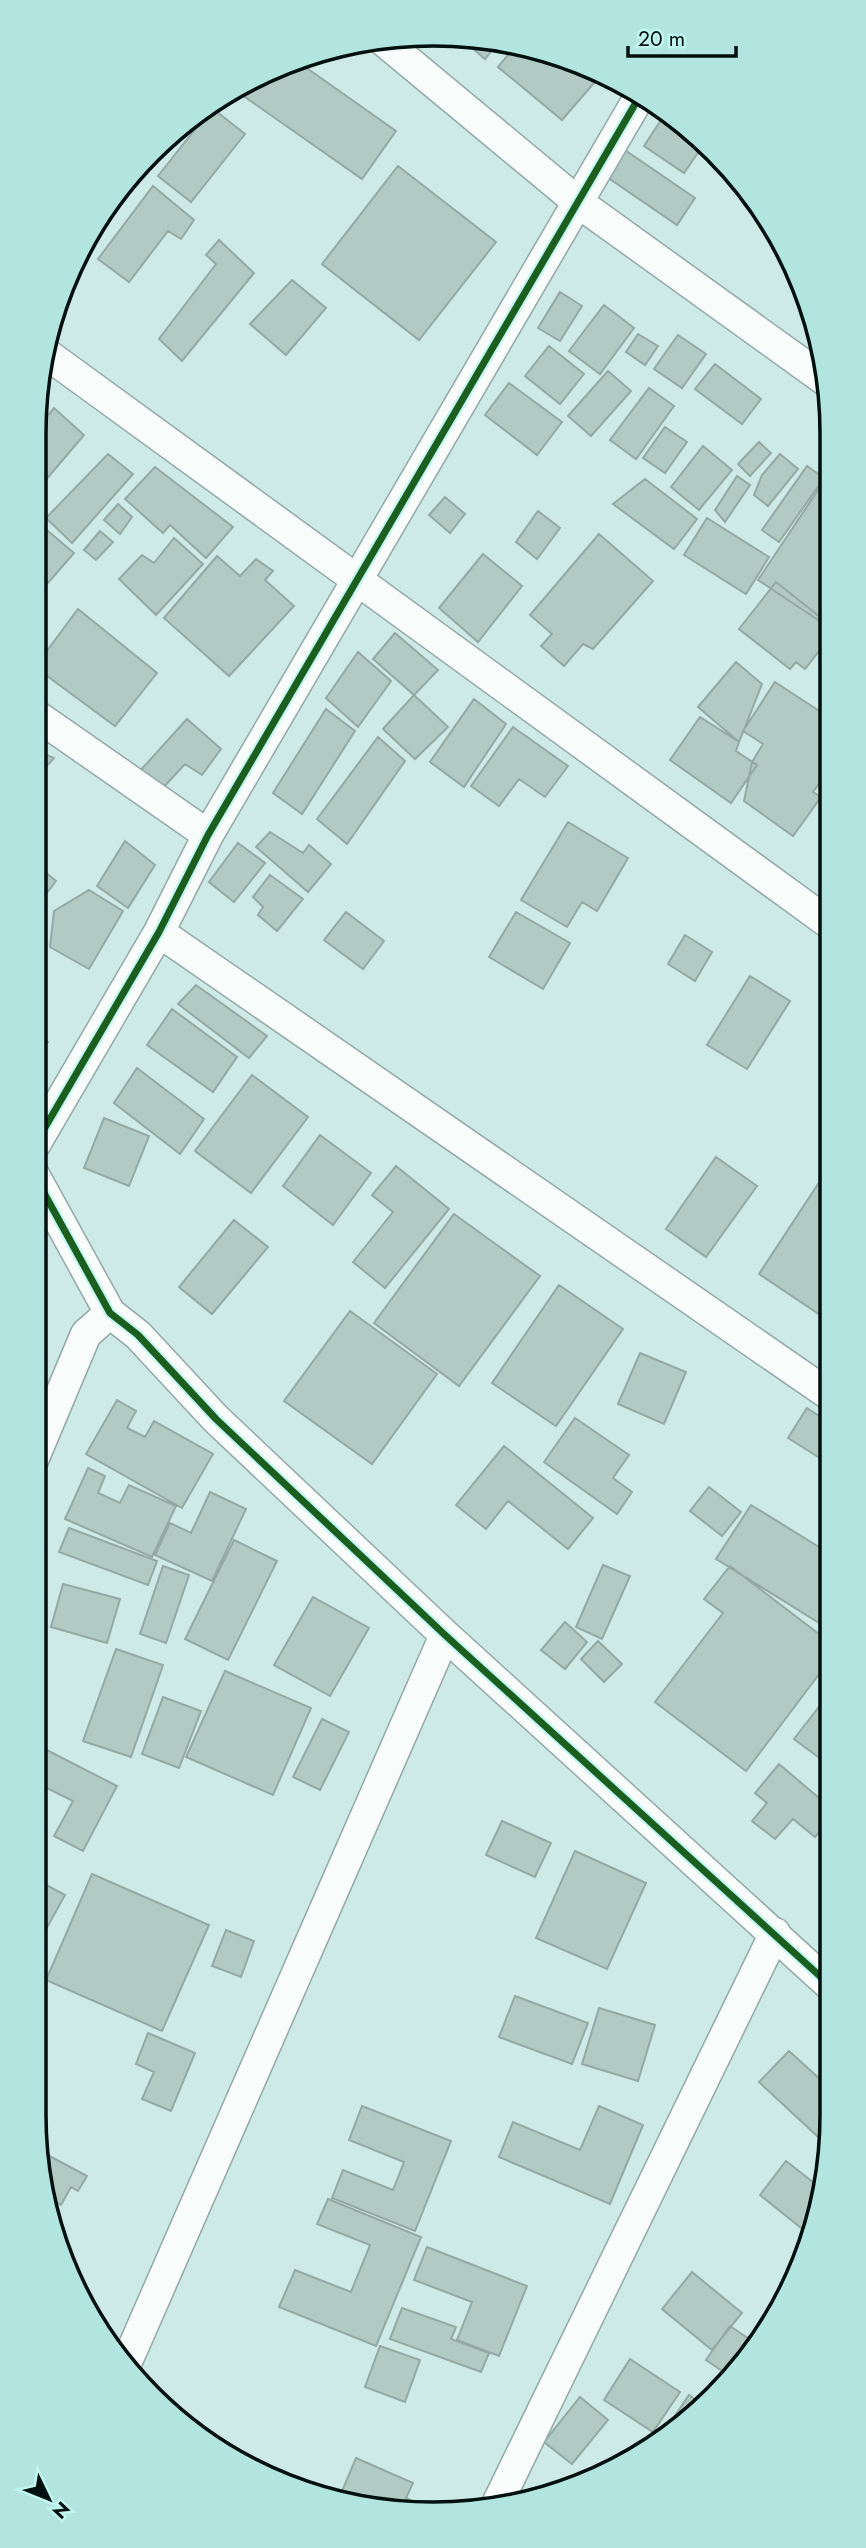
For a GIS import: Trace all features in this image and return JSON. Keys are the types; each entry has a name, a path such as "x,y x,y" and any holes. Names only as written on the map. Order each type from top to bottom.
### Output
{"street":[{"path":"392,48 579,203 816,373"},
{"path":"46,1126 159,932 208,835 636,103"},
{"path":"53,358 820,917"},
{"path":"46,722 208,835"},
{"path":"159,932 820,1388"},
{"path":"46,1197 110,1313 138,1335 216,1419 445,1635 820,1976"},
{"path":"46,1429 86,1334 110,1313"},
{"path":"130,2355 445,1635"},
{"path":"500,2496 775,1933"}],"building":[{"path":"472,48 492,50 485,59"},
{"path":"509,53 558,66 595,81 562,120 498,67"},
{"path":"305,67 396,131 362,179 242,95"},
{"path":"217,112 245,134 191,202 158,176 199,125"},
{"path":"661,120 699,152 684,173 644,146"},
{"path":"622,148 695,198 677,225 604,175"},
{"path":"398,166 496,242 419,340 322,264"},
{"path":"153,186 194,220 181,239 168,231 129,282 98,259"},
{"path":"219,240 254,273 182,361 159,339 216,264 206,255"},
{"path":"292,280 326,308 286,355 250,324"},
{"path":"560,292 582,306 560,341 538,328"},
{"path":"604,305 634,328 600,374 569,351"},
{"path":"638,334 658,346 645,365 626,352"},
{"path":"678,335 706,354 682,388 654,369"},
{"path":"549,346 584,374 560,404 525,376"},
{"path":"715,364 761,399 742,424 695,389"},
{"path":"608,371 631,391 591,436 568,416"},
{"path":"509,383 562,422 537,455 485,415"},
{"path":"649,388 674,406 636,459 610,440"},
{"path":"54,408 84,435 46,480 46,433 46,418"},
{"path":"665,427 687,442 665,473 643,458"},
{"path":"759,442 771,453 750,476 738,464"},
{"path":"703,446 732,470 699,510 671,487"},
{"path":"108,454 133,474 72,543 46,518"},
{"path":"780,454 798,469 768,506 754,495 762,475"},
{"path":"807,466 820,475 820,484 779,542 762,530"},
{"path":"155,467 233,527 206,558 170,525 163,533 125,499"},
{"path":"737,476 750,485 725,522 715,510"},
{"path":"645,479 697,519 674,549 613,504"},
{"path":"820,487 820,621 758,580"},
{"path":"445,497 465,514 450,533 429,515"},
{"path":"118,504 132,517 120,534 104,520"},
{"path":"538,511 560,528 537,559 516,542"},
{"path":"707,518 769,557 746,594 684,555"},
{"path":"46,529 74,553 46,585"},
{"path":"100,531 113,542 96,560 84,550"},
{"path":"599,534 653,581 593,649 583,644 564,666 541,646 552,634 530,615"},
{"path":"174,538 203,564 156,615 119,579 142,555 154,563"},
{"path":"483,554 522,586 478,642 439,608"},
{"path":"217,556 240,576 256,559 273,571 265,580 294,606 229,676 164,618"},
{"path":"776,582 820,617 820,650 805,669 796,662 790,669 739,629"},
{"path":"78,609 157,673 115,726 46,675 46,652"},
{"path":"395,633 438,670 414,695 373,659"},
{"path":"358,652 391,681 358,727 326,698"},
{"path":"736,662 762,684 739,742 698,707"},
{"path":"775,682 820,711 820,782 813,792 820,798 793,836 744,801 752,762 763,744 743,731"},
{"path":"414,695 448,727 415,759 383,729"},
{"path":"474,699 506,724 464,787 430,762"},
{"path":"326,709 355,731 302,814 273,793"},
{"path":"700,717 739,742 736,751 757,765 731,803 670,760"},
{"path":"187,719 221,749 202,775 185,764 160,791 139,772"},
{"path":"513,727 568,766 545,797 519,779 499,806 471,786"},
{"path":"378,737 405,761 347,844 317,819"},
{"path":"46,755 54,758 46,767"},
{"path":"568,822 628,858 597,911 582,902 567,927 521,900"},
{"path":"270,832 303,853 309,845 331,864 308,892 256,847"},
{"path":"125,841 155,865 128,908 97,886"},
{"path":"238,843 265,863 234,902 209,882"},
{"path":"46,873 56,881 46,894"},
{"path":"270,875 303,899 277,931 258,915 263,907 253,897"},
{"path":"89,890 123,911 89,969 50,947 54,911"},
{"path":"346,912 384,941 363,969 324,940"},
{"path":"516,912 570,943 543,989 489,957"},
{"path":"685,935 712,952 695,981 668,964"},
{"path":"750,976 790,1001 747,1069 707,1045"},
{"path":"196,985 267,1036 249,1058 178,1004"},
{"path":"172,1009 237,1057 213,1092 147,1045"},
{"path":"137,1068 204,1119 180,1154 114,1103"},
{"path":"252,1075 308,1117 251,1193 195,1151"},
{"path":"104,1118 149,1136 129,1186 84,1168"},
{"path":"320,1135 371,1173 333,1225 283,1186"},
{"path":"716,1157 757,1186 706,1257 666,1229"},
{"path":"396,1166 449,1209 385,1288 353,1262 393,1212 372,1195"},
{"path":"820,1181 820,1315 759,1274"},
{"path":"454,1214 540,1276 459,1386 374,1323"},
{"path":"234,1220 268,1247 212,1314 179,1287"},
{"path":"559,1285 623,1329 556,1426 492,1383"},
{"path":"350,1311 437,1374 372,1464 284,1401"},
{"path":"640,1353 686,1372 664,1424 618,1404"},
{"path":"117,1400 136,1411 127,1428 145,1437 154,1421 213,1454 182,1508 86,1454"},
{"path":"807,1408 820,1417 820,1458 788,1438"},
{"path":"575,1418 629,1455 613,1478 632,1492 617,1514 544,1462"},
{"path":"504,1446 593,1518 568,1549 508,1501 486,1529 456,1505"},
{"path":"88,1468 105,1476 98,1493 120,1503 129,1485 176,1506 152,1557 65,1519"},
{"path":"709,1487 741,1512 722,1536 690,1511"},
{"path":"210,1492 246,1509 212,1581 155,1555 170,1523 191,1533"},
{"path":"751,1505 820,1548 820,1624 716,1559"},
{"path":"69,1528 157,1561 148,1585 59,1552"},
{"path":"234,1540 277,1561 228,1660 185,1639"},
{"path":"603,1565 630,1576 602,1639 576,1627"},
{"path":"163,1566 189,1575 166,1643 140,1634"},
{"path":"730,1566 820,1635 820,1673 746,1771 655,1702 723,1613 704,1599"},
{"path":"63,1584 120,1599 107,1643 51,1627"},
{"path":"313,1597 369,1628 330,1696 274,1665"},
{"path":"565,1622 587,1642 565,1669 541,1650"},
{"path":"598,1641 622,1664 604,1682 581,1659"},
{"path":"116,1649 163,1665 131,1757 83,1741"},
{"path":"225,1671 311,1708 273,1795 186,1757"},
{"path":"163,1697 201,1711 179,1768 142,1754"},
{"path":"820,1705 820,1758 794,1739"},
{"path":"322,1719 349,1732 320,1790 293,1777"},
{"path":"46,1750 117,1786 83,1851 54,1836 73,1801 46,1788"},
{"path":"779,1764 820,1799 820,1831 815,1837 793,1819 775,1839 752,1821 767,1803 755,1793"},
{"path":"502,1821 551,1843 535,1877 486,1855"},
{"path":"575,1851 646,1883 607,1969 536,1938"},
{"path":"92,1874 209,1925 162,2031 46,1980"},
{"path":"46,1885 65,1895 46,1929"},
{"path":"226,1930 254,1941 241,1977 212,1966"},
{"path":"515,1996 588,2023 572,2064 499,2037"},
{"path":"599,2008 655,2025 638,2081 582,2064"},
{"path":"148,2033 195,2053 171,2111 142,2099 154,2072 136,2064"},
{"path":"789,2051 820,2079 820,2139 759,2082"},
{"path":"362,2106 451,2141 415,2231 332,2198 343,2170 393,2190 404,2162 349,2140"},
{"path":"599,2106 643,2125 610,2204 499,2157 513,2122 580,2150"},
{"path":"48,2155 87,2176 78,2191 71,2187 61,2205 56,2202"},
{"path":"786,2161 814,2183 803,2230 760,2195"},
{"path":"328,2199 421,2237 376,2346 279,2307 295,2270 351,2292 370,2245 317,2224"},
{"path":"427,2247 527,2286 499,2356 457,2340 472,2302 414,2280"},
{"path":"692,2272 742,2313 712,2350 662,2309"},
{"path":"402,2308 456,2327 451,2339 489,2353 481,2372 390,2339"},
{"path":"730,2326 749,2339 723,2371 706,2360"},
{"path":"380,2346 420,2360 405,2402 365,2387"},
{"path":"630,2359 680,2392 653,2432 604,2400"},
{"path":"689,2395 695,2400 688,2406 673,2419"},
{"path":"580,2397 608,2420 572,2464 544,2442"},
{"path":"356,2458 413,2483 406,2498 414,2502 382,2499 342,2491"}],"cycle path":[{"path":"46,1126 159,932 208,835 636,103"},
{"path":"46,1197 110,1313 138,1335 216,1419 445,1635 820,1976"}]}
